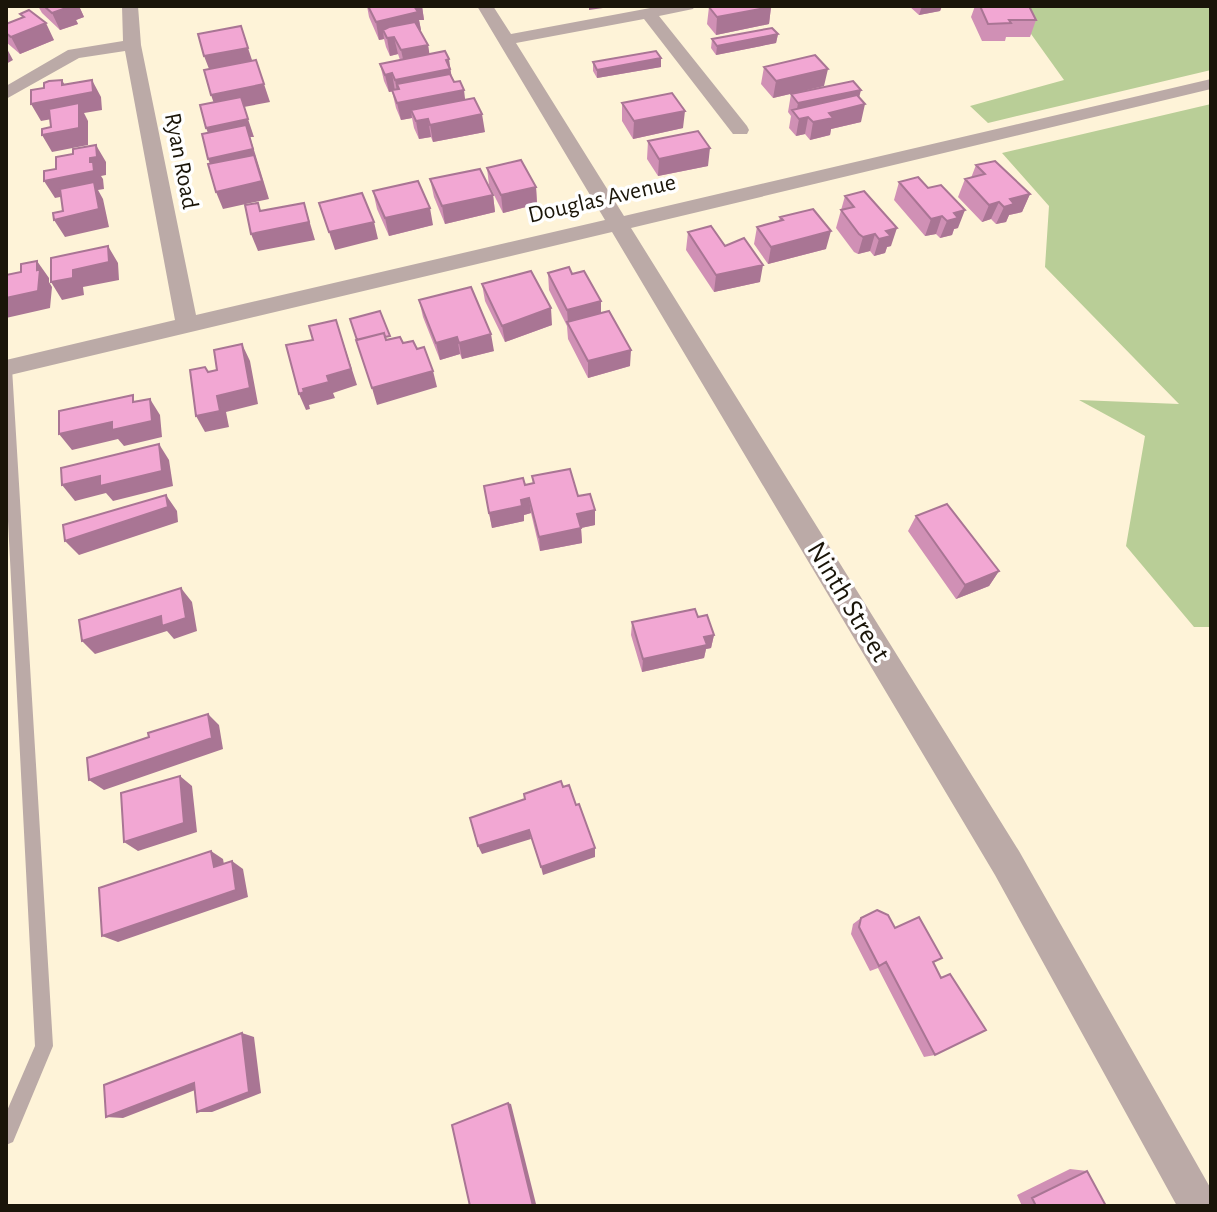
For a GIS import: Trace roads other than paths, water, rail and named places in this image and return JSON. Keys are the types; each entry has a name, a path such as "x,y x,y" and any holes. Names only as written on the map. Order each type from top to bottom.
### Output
{"street":[{"name":"Ryan Road","path":"130,6 132,45 187,324"},
{"name":"Ninth Street","path":"485,6 1007,863 1199,1206"},
{"path":"506,40 687,6"},
{"path":"649,14 740,130"},
{"path":"6,94 74,54 132,45"},
{"name":"Douglas Avenue","path":"6,368 617,221 1211,84"}],"lane":[{"path":"6,368 44,1046 6,1135"}]}
